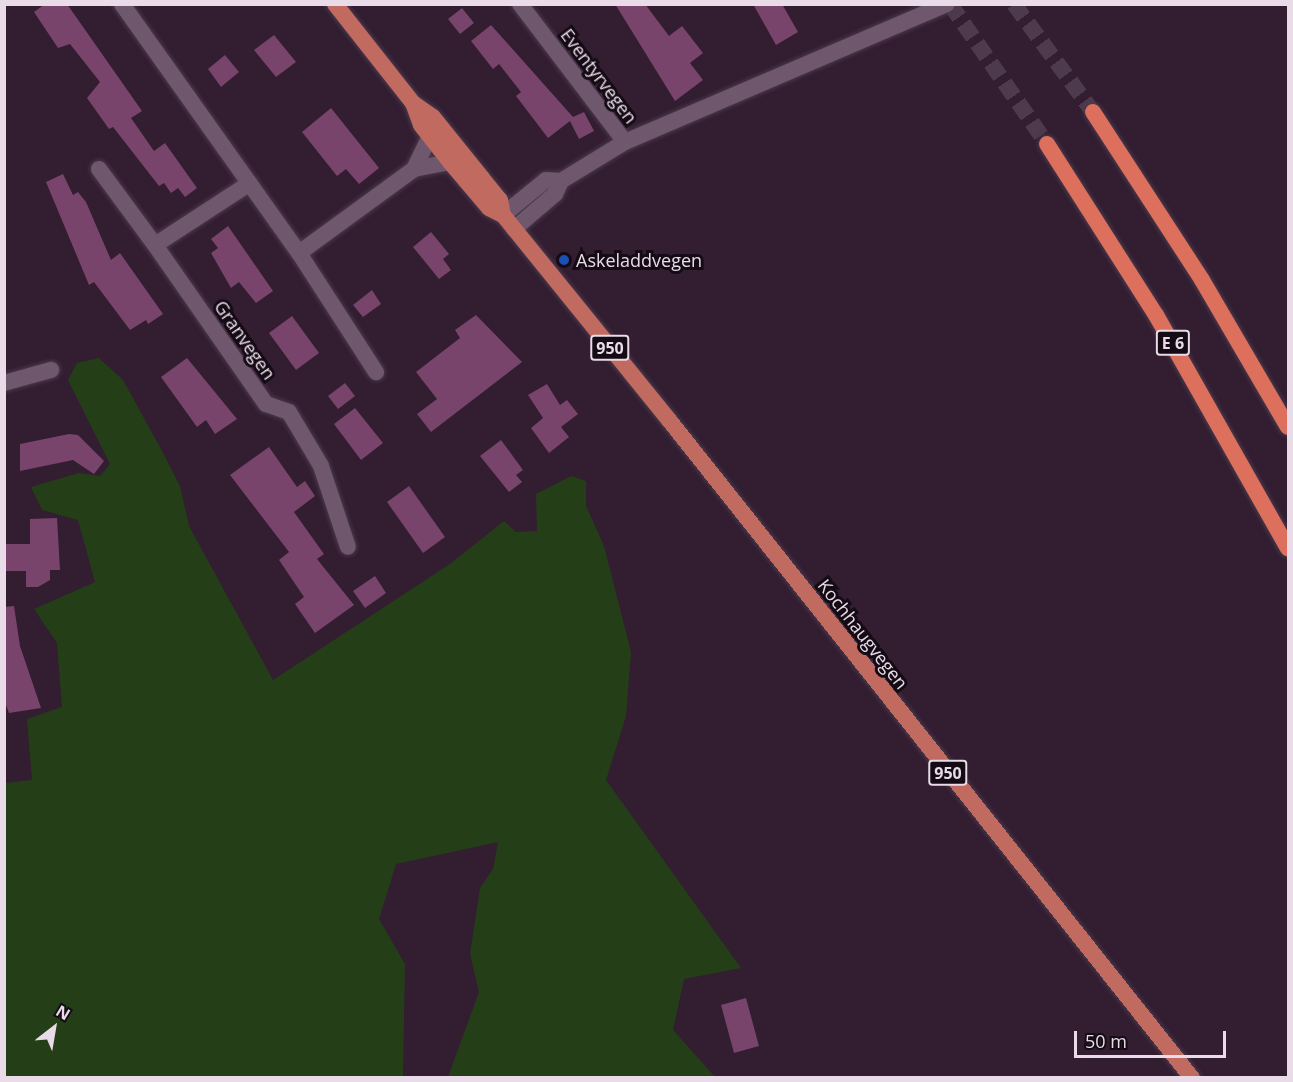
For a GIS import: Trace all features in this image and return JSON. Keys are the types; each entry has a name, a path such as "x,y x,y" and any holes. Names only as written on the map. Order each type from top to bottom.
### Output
{"highway":[{"path":"1093,112 1203,280 1288,427"},
{"name":"E 6","path":"1047,144 1156,315 1288,548"}],"main road":[{"name":"Kochhaugvegen","path":"335,4 413,103 430,136 450,162 489,208 503,215 1192,1077"},
{"name":"Kochhaugvegen","path":"413,103 433,117 500,200 503,215"}],"street":[{"path":"122,4 299,253 376,372"},
{"name":"Eventyrvegen","path":"520,4 626,142"},
{"path":"514,229 555,194 561,181 626,142 947,4"},
{"path":"414,169 430,136"},
{"path":"299,253 414,169 450,162"},
{"name":"Granvegen","path":"99,169 266,404 289,412 321,466 348,547"},
{"path":"503,215 546,180 561,181"},
{"path":"155,245 250,183"},
{"path":"4,382 51,370"}],"green space":[{"path":"99,358 123,380 162,451 180,486 189,526 273,680 450,564 504,521 516,532 537,531 536,494 571,476 586,481 586,506 604,546 631,652 626,716 606,780 741,968 684,979 673,1030 715,1077 448,1077 479,992 470,954 480,888 493,869 498,842 396,864 379,919 405,964 403,1077 6,1077 5,783 32,780 27,719 62,707 57,643 34,609 95,582 78,520 42,510 31,487 79,473 100,476 110,464 68,380 77,363"}],"building":[{"path":"45,4 67,4 142,111 131,118 154,151 165,143 197,188 185,197 178,188 171,193 164,183 159,186 113,127 109,129 87,98 100,82 70,44 58,48 34,12"},
{"path":"615,4 645,4 669,36 682,26 703,53 690,63 703,80 675,101"},
{"path":"753,4 782,4 798,32 776,45"},
{"path":"462,8 474,23 460,34 448,19"},
{"path":"491,25 573,117 584,112 594,131 579,139 570,121 548,138 516,96 521,92 499,64 493,69 471,41"},
{"path":"274,35 296,62 276,77 254,50"},
{"path":"225,55 239,72 221,87 208,69"},
{"path":"331,108 379,168 359,184 346,169 337,176 302,132"},
{"path":"63,174 73,195 78,192 86,202 111,260 120,253 163,314 148,324 146,320 130,330 94,282 89,285 46,182"},
{"path":"228,226 273,291 256,303 239,282 231,288 211,253 218,248 211,239"},
{"path":"431,232 449,254 443,259 451,270 439,279 413,247"},
{"path":"372,290 381,304 363,317 353,305"},
{"path":"476,315 522,362 431,432 417,414 437,399 416,372 460,338 455,330"},
{"path":"292,316 319,353 296,370 269,333"},
{"path":"187,358 237,419 215,434 206,420 197,427 161,377"},
{"path":"345,383 355,396 338,409 328,396"},
{"path":"547,384 560,405 567,400 578,414 561,427 569,437 549,453 531,428 543,418 528,395"},
{"path":"355,408 383,443 361,460 334,424"},
{"path":"69,434 78,435 104,461 94,474 73,460 20,471 20,444"},
{"path":"501,440 523,470 516,475 522,482 509,492 480,456"},
{"path":"269,447 297,487 305,481 315,496 294,512 324,554 317,559 354,605 315,633 295,604 304,597 279,560 289,552 230,475"},
{"path":"409,486 445,537 423,553 387,502"},
{"path":"57,518 60,570 50,570 50,580 38,587 26,587 26,571 4,571 4,544 30,544 30,519"},
{"path":"375,576 386,593 365,608 353,591"},
{"path":"14,606 20,646 41,708 9,713 4,700 4,607"},
{"path":"746,998 759,1046 734,1053 721,1005"}],"tunnel":[{"path":"950,4 1047,144"},
{"path":"1014,4 1093,112"}],"place":[{"name":"Askeladdvegen","path":"564,260"}]}
